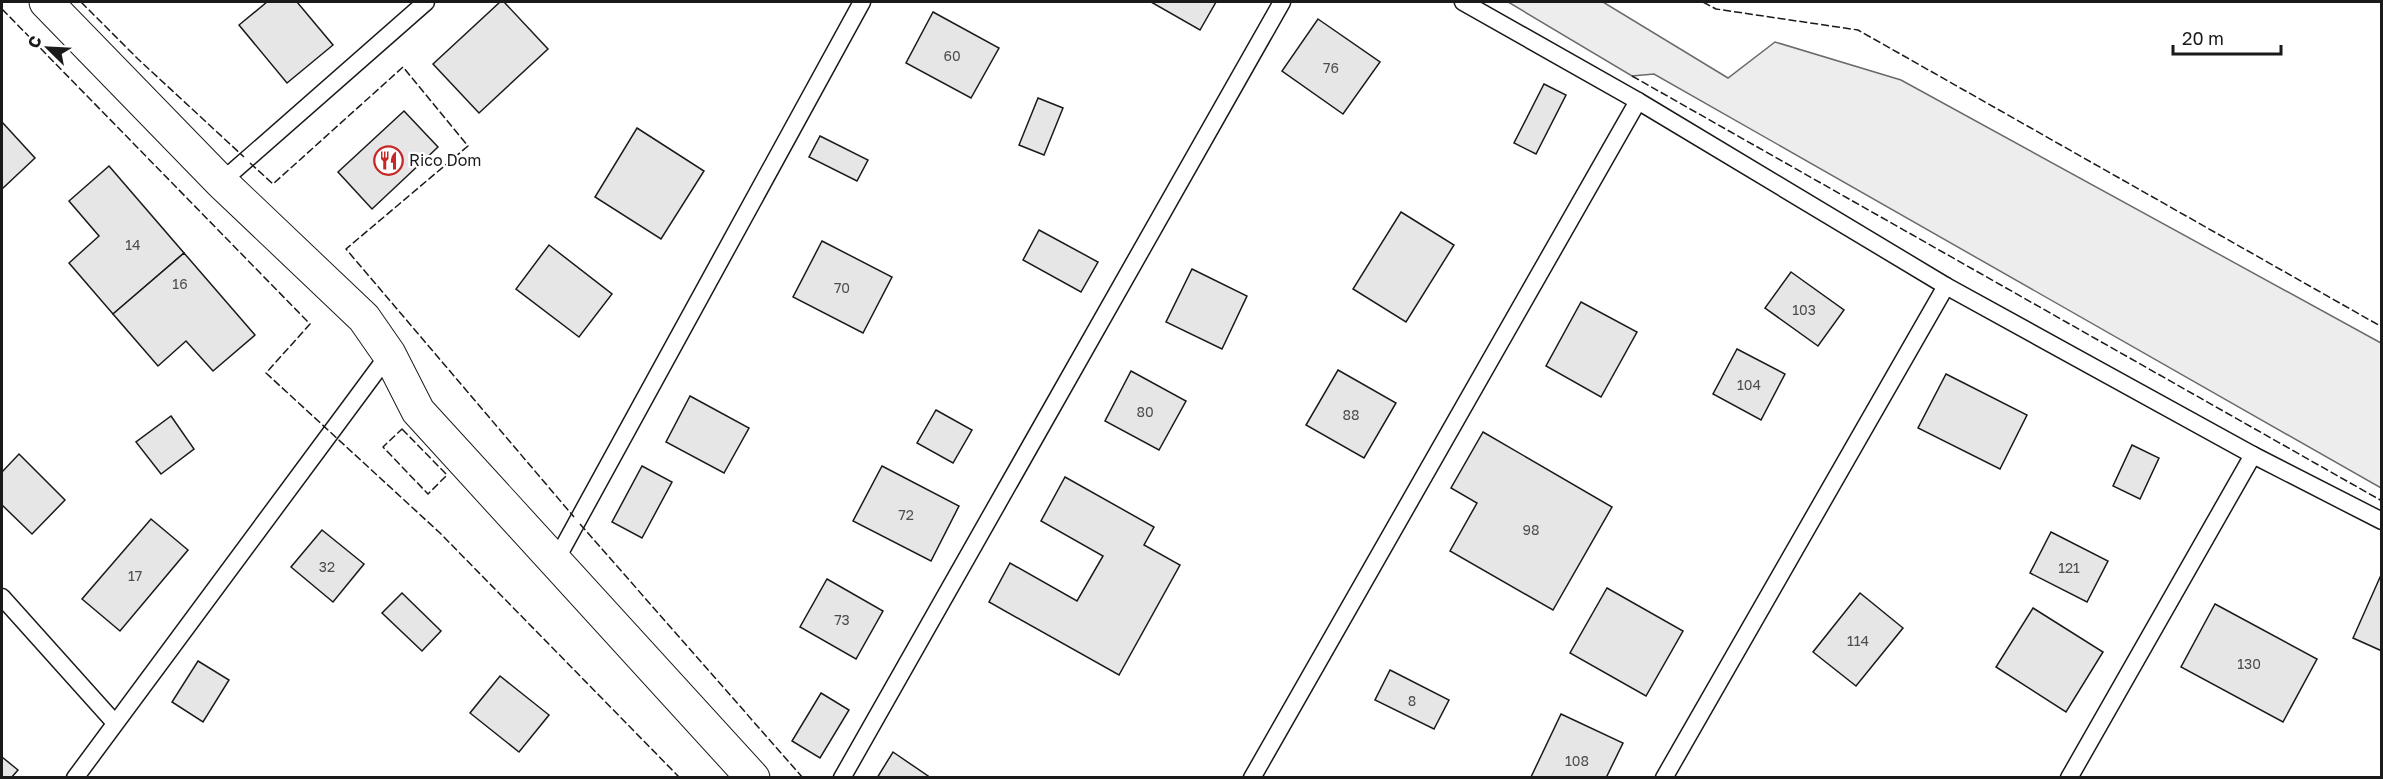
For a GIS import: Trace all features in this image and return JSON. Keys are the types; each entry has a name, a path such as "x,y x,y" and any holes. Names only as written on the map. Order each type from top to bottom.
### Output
{"street":[{"path":"46,2 221,182 364,318 389,354 418,411 753,777"}],"lane":[{"path":"221,182 426,2"},
{"path":"555,562 862,2"},
{"path":"842,777 1282,2"},
{"path":"1463,2 1638,101 1946,286 2253,455 2382,520"},
{"path":"1252,777 1638,101"},
{"path":"1664,777 1946,286"},
{"path":"75,777 389,354"},
{"path":"2069,777 2253,455"},
{"path":"2,597 115,723"}],"shaded area":[{"path":"1508,2 1603,2 1728,78 1775,42 1901,80 2381,343 2381,488 1654,74 1632,76"}],"building":[{"path":"267,2 297,2 333,45 287,83 239,25"},
{"path":"500,2 504,2 548,49 479,113 433,64"},
{"path":"1151,2 1216,2 1200,30"},
{"path":"933,12 999,48 971,98 906,63"},
{"path":"1318,19 1380,62 1343,114 1282,71"},
{"path":"1544,84 1566,95 1536,154 1514,143"},
{"path":"1038,98 1063,108 1044,155 1019,145"},
{"name":"Rico Dom","path":"404,111 438,147 372,209 338,172"},
{"path":"2,122 35,158 2,189"},
{"path":"637,128 704,171 661,239 595,197"},
{"path":"820,136 868,160 857,181 809,157"},
{"path":"109,166 184,253 113,314 69,263 99,236 69,201"},
{"path":"1401,212 1454,245 1406,322 1353,289"},
{"path":"1039,230 1098,262 1081,292 1023,260"},
{"path":"822,241 892,277 863,333 793,297"},
{"path":"549,245 612,294 579,337 516,289"},
{"path":"184,253 255,335 213,371 186,341 158,366 113,314"},
{"path":"1192,269 1247,296 1222,349 1166,322"},
{"path":"1791,272 1844,310 1818,346 1765,308"},
{"path":"1581,302 1637,332 1601,397 1546,366"},
{"path":"1737,349 1785,374 1761,420 1713,394"},
{"path":"1338,370 1396,403 1364,458 1306,425"},
{"path":"1131,371 1186,401 1159,450 1105,421"},
{"path":"1946,374 2027,415 2000,469 1918,428"},
{"path":"690,396 749,428 724,473 666,442"},
{"path":"936,410 972,430 953,463 917,443"},
{"path":"171,416 194,449 161,474 136,442"},
{"path":"1483,432 1612,507 1553,610 1450,551 1477,503 1451,488"},
{"path":"2132,445 2159,458 2140,499 2113,486"},
{"path":"19,454 65,500 32,534 2,505 2,472"},
{"path":"642,466 672,482 642,538 612,522"},
{"path":"882,466 959,506 931,561 853,521"},
{"path":"1065,477 1154,527 1144,545 1180,565 1119,675 989,602 1010,563 1077,601 1103,556 1041,521"},
{"path":"151,519 188,550 120,631 82,599"},
{"path":"322,530 364,564 333,602 291,567"},
{"path":"2051,532 2108,561 2087,602 2030,573"},
{"path":"2382,576 2382,651 2353,638"},
{"path":"827,579 883,611 856,659 800,627"},
{"path":"1607,588 1683,631 1646,696 1570,653"},
{"path":"402,593 441,631 422,651 382,613"},
{"path":"1860,593 1903,628 1856,686 1813,652"},
{"path":"2215,604 2317,659 2283,722 2181,667"},
{"path":"2033,608 2103,652 2066,712 1996,667"},
{"path":"198,661 229,680 203,722 172,702"},
{"path":"1390,670 1449,700 1434,729 1375,700"},
{"path":"500,676 549,715 519,752 470,713"},
{"path":"821,693 849,710 820,758 792,741"},
{"path":"1561,714 1623,743 1606,778 1531,777"},
{"path":"893,752 931,778 877,778"},
{"path":"2,757 18,770 11,778 2,778"}],"fence":[{"path":"81,2 138,59 244,157"},
{"path":"1703,2 1716,9 1858,30 2382,327"},
{"path":"2,9 310,324 266,373 440,533 680,778"},
{"path":"250,163 273,184 403,67 468,146 346,249 574,517"},
{"path":"1632,76 2382,501"},
{"path":"402,429 447,475 428,494 383,447 402,429"},
{"path":"580,524 803,778"}],"place":[{"name":"Rico Dom","path":"388,160"}]}
